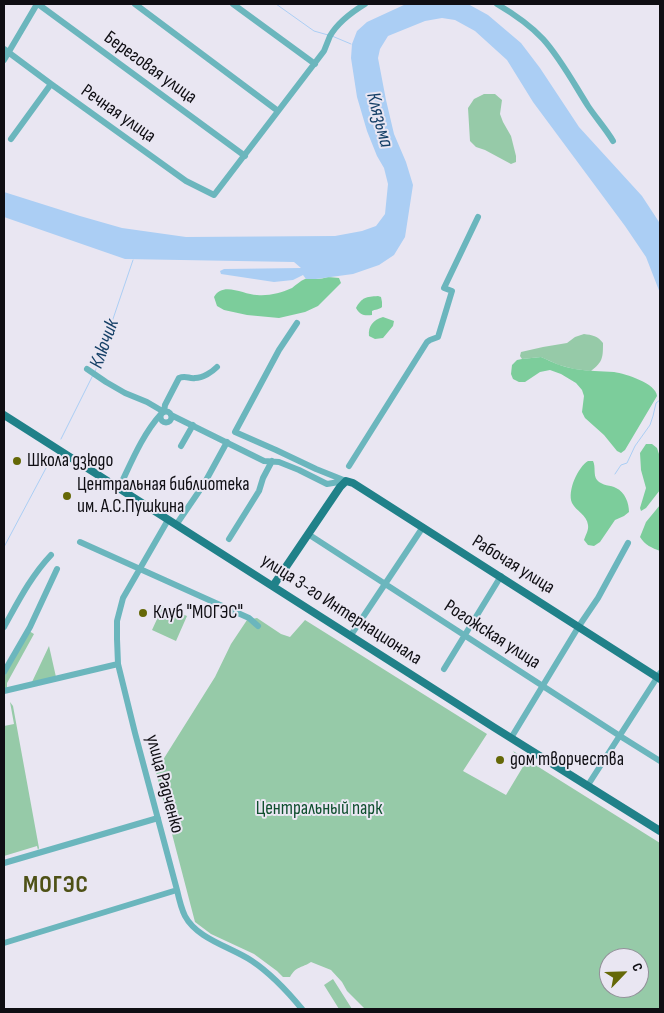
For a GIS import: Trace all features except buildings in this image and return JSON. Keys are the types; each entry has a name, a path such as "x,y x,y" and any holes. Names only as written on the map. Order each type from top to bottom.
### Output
{"main road":[{"name":"улица 3-го Интернационала","path":"4,415 660,831"},
{"name":"Рабочая улица","path":"346,481 353,483 659,677"},
{"path":"274,586 340,487 346,481"}],"street":[{"path":"4,60 6,51 37,4"},
{"name":"Береговая улица","path":"37,4 244,156"},
{"path":"135,4 278,111"},
{"path":"233,4 315,64"},
{"path":"244,156 315,64 324,51 335,27 365,4"},
{"path":"498,4 526,24 546,43 613,141"},
{"name":"Речная улица","path":"6,51 186,181 214,196 244,156"},
{"path":"11,139 50,84"},
{"path":"349,466 427,342 438,337 452,292 444,288 478,217"},
{"path":"297,324 279,350 235,432 346,481"},
{"path":"165,417 165,405 179,378 186,376 193,379 198,378 217,367"},
{"path":"87,369 125,393 147,402 165,417 191,424 264,461 279,462 327,484 346,481"},
{"path":"119,488 138,448 154,422 165,417"},
{"path":"181,446 191,424"},
{"path":"176,525 204,484 227,442"},
{"path":"229,539 259,491 272,461"},
{"name":"улица Радченко","path":"168,520 123,598 117,621 118,664 177,890 184,913 195,929 259,966 302,1009"},
{"path":"351,635 423,527"},
{"name":"Рогожская улица","path":"308,534 660,761"},
{"path":"80,542 249,618 258,626"},
{"path":"511,738 542,685 598,598 628,543"},
{"path":"4,627 30,581 51,555"},
{"path":"4,672 30,627 57,569"},
{"path":"444,669 501,576"},
{"path":"4,691 118,664"},
{"path":"588,785 659,677"},
{"path":"4,863 158,818"},
{"path":"4,943 177,890"}],"green space":[{"path":"484,94 495,94 502,100 500,114 511,136 516,162 511,164 476,147 470,141 468,108 474,99"},
{"path":"339,278 341,283 318,306 305,312 279,318 247,315 224,310 217,306 214,297 218,292 228,289 252,294 270,295 292,288 305,279"},
{"path":"381,297 382,307 372,311 372,315 362,314 356,308 365,298"},
{"path":"383,317 394,321 393,326 383,338 375,339 369,336 369,329 372,324"},
{"path":"584,334 595,336 603,343 602,359 591,371 559,365 541,357 522,359 520,356 521,352 567,343 575,337"},
{"path":"541,357 571,368 626,375 652,387 657,396 625,450 621,453 617,451 604,435 585,418 582,412 584,396 576,383 550,370 540,372 525,382 513,379 511,374 512,365 517,360"},
{"path":"646,444 652,444 657,448 660,457 660,490 646,508 641,511 640,508 646,488 641,470 640,453"},
{"path":"588,461 593,461 597,480 622,492 629,509 629,512 624,516 615,520 600,542 594,546 588,545 584,540 588,525 584,516 572,503 571,498 574,480"},
{"path":"660,505 660,551 646,544 640,537 646,522"},
{"path":"163,606 187,616 176,641 152,630"},
{"name":"Центральный парк","path":"257,618 281,634 290,637 305,620 487,734 463,771 506,795 524,765 513,751 660,843 660,1009 365,1009 347,991 331,970 311,962 297,969 290,977 283,977 254,954 211,934 195,922 154,765 161,763 215,677 231,644 247,620"},
{"path":"29,631 34,634 5,689 4,677"},
{"path":"49,646 56,677 32,682"},
{"name":"МОГЭС","path":"10,702 13,706 39,848 38,850 37,846 4,856 4,726 14,724"},
{"path":"333,979 352,1009 339,1009 324,985"}],"water":[{"name":"Клязьма","path":"406,4 468,4 488,15 521,43 579,127 642,196 659,222 660,293 646,257 533,102 507,60 475,31 455,20 442,18 425,21 388,36 380,49 378,58 394,134 413,185 405,237 394,255 379,265 353,274 316,279 306,279 303,275 293,280 274,282 221,274 220,271 224,269 301,268 294,262 125,259 4,217 4,192 122,228 186,237 335,236 362,231 376,226 385,214 388,184 384,168 367,131 357,97 351,58 352,44 357,31 367,22"}],"waterway":[{"path":"276,4 314,31 328,35"},
{"path":"332,36 351,44"},
{"name":"Ключик","path":"95,372 133,260"},
{"name":"Ключик","path":"61,439 93,375"},
{"path":"615,474 621,465 627,463 635,446 650,425 656,403 660,400"},
{"name":"Ключик","path":"4,547 53,455"}],"place":[{"name":"Школа дзюдо","path":"17,461"},
{"name":"Центральная библиотека им. А.С.Пушкина","path":"67,496"},
{"name":"Клуб \"МОГЭС\"","path":"143,613"},
{"name":"дом творчества","path":"500,760"}],"district":[{"name":"МОГЭС","path":"56,886"}]}
